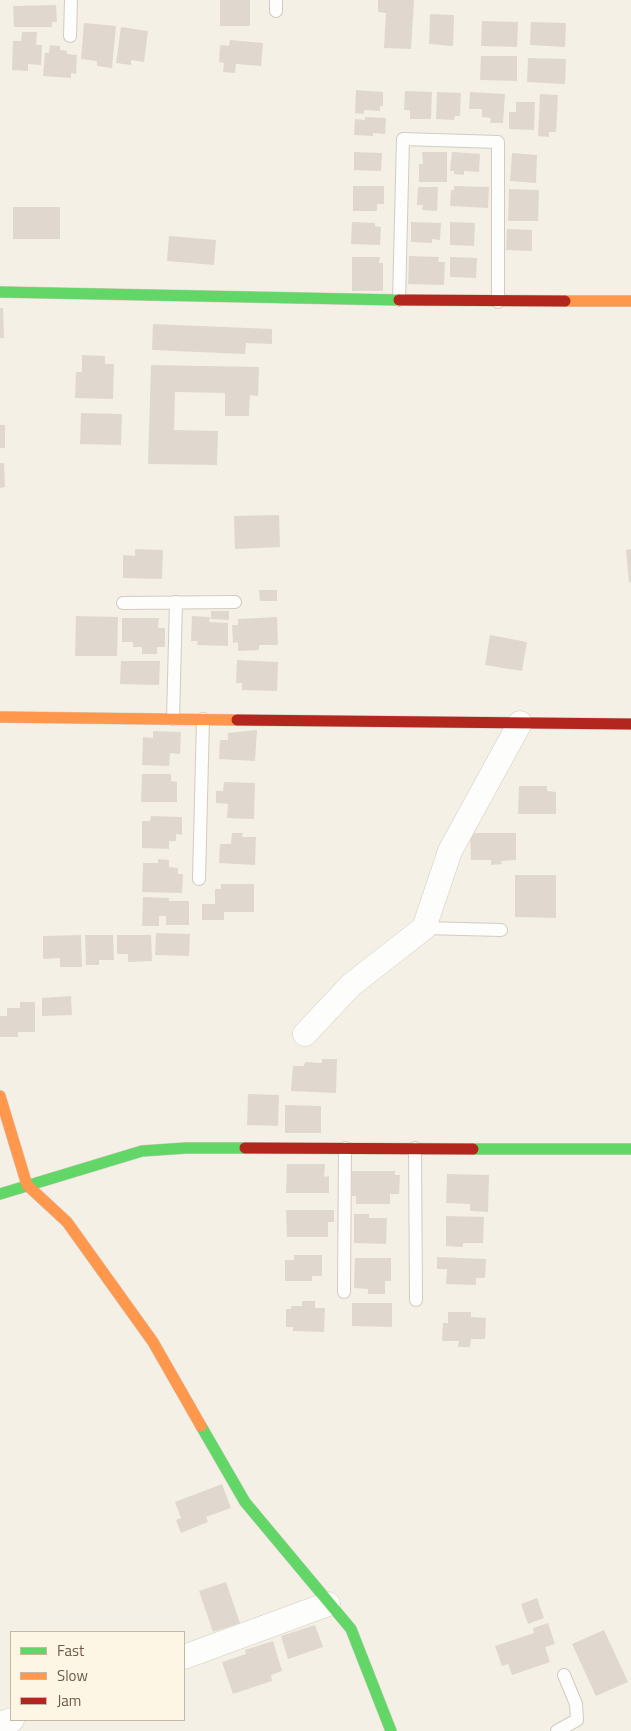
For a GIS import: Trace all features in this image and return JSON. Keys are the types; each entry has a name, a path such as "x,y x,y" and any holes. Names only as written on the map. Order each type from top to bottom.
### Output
{"street":[{"path":"0,292 498,302 631,301"},
{"path":"0,717 631,724"},
{"path":"305,1034 351,985 424,928 450,851 520,723"},
{"path":"0,1096 27,1185 67,1222 153,1342 245,1502 308,1576 328,1604 351,1629 392,1731"},
{"path":"0,1194 142,1151 186,1148 631,1149"},
{"path":"185,1657 328,1604"}],"lane":[{"path":"70,0 70,36"},
{"path":"399,300 403,139 498,142 498,302"},
{"path":"0,286 0,292"},
{"path":"173,719 176,602"},
{"path":"123,603 235,602"},
{"path":"199,879 203,719"},
{"path":"424,928 501,930"},
{"path":"344,1292 345,1148"},
{"path":"415,1148 416,1300"},
{"path":"557,1731 577,1720 576,1704 564,1675"}],"building":[{"path":"220,0 250,0 250,26 220,26"},
{"path":"378,0 414,0 411,49 384,48 386,13 378,12"},
{"path":"56,5 57,22 52,22 52,27 14,27 13,6"},
{"path":"430,14 454,15 453,46 429,44"},
{"path":"482,21 518,22 517,47 481,46"},
{"path":"531,22 566,23 565,47 530,45"},
{"path":"84,23 116,26 112,68 97,66 97,61 81,59"},
{"path":"121,27 148,31 144,62 131,60 131,65 116,63"},
{"path":"22,32 37,32 36,45 42,45 41,65 28,64 28,71 12,70 13,41 21,41"},
{"path":"230,40 263,43 261,66 236,64 235,73 223,72 224,63 219,62 220,45 229,46"},
{"path":"50,45 60,46 60,50 67,51 67,54 77,55 76,74 71,73 71,78 43,76 45,53 49,53"},
{"path":"481,56 517,56 517,81 480,80"},
{"path":"528,58 566,59 565,84 527,82"},
{"path":"356,90 383,92 383,106 380,106 380,111 364,110 364,114 355,113"},
{"path":"405,91 432,92 431,119 410,119 410,110 404,110"},
{"path":"437,92 461,93 460,116 455,116 454,120 436,119"},
{"path":"470,92 505,94 503,123 490,123 491,118 482,117 482,109 469,109"},
{"path":"540,94 558,95 556,132 549,132 549,137 538,136"},
{"path":"516,102 535,102 534,130 509,129 509,112 516,112"},
{"path":"365,117 386,118 385,134 373,133 373,136 354,135 355,119 365,120"},
{"path":"354,152 382,153 381,171 354,170"},
{"path":"422,152 447,152 447,182 419,182 419,164 423,164"},
{"path":"452,152 480,154 479,172 464,171 464,175 454,174 454,171 450,171"},
{"path":"512,153 537,155 536,183 510,181"},
{"path":"353,186 384,186 384,204 377,204 377,211 353,211"},
{"path":"454,186 489,187 488,208 450,206 451,190 454,190"},
{"path":"418,187 438,187 437,211 422,210 423,205 417,205"},
{"path":"509,189 539,190 538,221 508,221"},
{"path":"13,207 60,207 60,239 13,239"},
{"path":"352,222 375,223 375,226 381,227 380,245 351,244"},
{"path":"411,222 441,223 440,240 432,239 432,243 411,242"},
{"path":"450,222 475,223 474,246 450,245"},
{"path":"507,229 532,230 532,251 506,250"},
{"path":"169,236 216,240 214,265 167,261"},
{"path":"409,256 439,257 438,262 445,262 444,285 408,284"},
{"path":"352,257 380,257 379,263 383,263 383,291 352,291"},
{"path":"450,257 477,258 476,278 450,277"},
{"path":"0,308 3,308 4,338 0,338"},
{"path":"153,324 272,329 272,344 246,343 245,354 152,350"},
{"path":"82,355 105,356 105,364 114,364 113,399 75,398 76,372 82,372"},
{"path":"151,365 259,367 258,396 250,395 249,416 225,416 225,393 175,392 174,430 218,431 217,465 148,464"},
{"path":"81,413 122,414 121,445 80,444"},
{"path":"0,425 5,425 5,448 0,448"},
{"path":"0,463 4,463 5,487 0,488"},
{"path":"279,515 280,547 235,549 234,516"},
{"path":"135,549 163,550 162,579 123,578 123,555 135,556"},
{"path":"631,549 631,582 629,582 626,550"},
{"path":"259,590 277,590 277,601 260,601"},
{"path":"211,611 229,611 229,620 211,619"},
{"path":"76,616 118,617 117,656 75,656"},
{"path":"192,616 210,617 209,622 228,623 228,646 197,645 198,641 191,641"},
{"path":"277,617 278,645 259,645 259,650 238,651 238,642 233,643 232,625 238,625 238,619"},
{"path":"122,618 159,618 158,628 165,628 165,647 157,647 157,654 142,654 142,647 133,647 133,642 122,642"},
{"path":"490,635 527,642 522,671 485,665"},
{"path":"237,660 278,662 277,691 242,690 242,683 236,683"},
{"path":"121,661 160,661 159,685 120,684"},
{"path":"257,730 255,761 219,759 220,740 228,740 228,733"},
{"path":"153,731 181,732 180,754 170,753 169,766 142,765 143,737 153,738"},
{"path":"142,774 171,774 171,781 177,782 177,802 141,802"},
{"path":"224,782 255,783 254,819 227,818 228,804 216,803 216,791 223,791"},
{"path":"519,786 547,786 547,791 556,792 556,814 518,814"},
{"path":"151,816 182,817 182,835 176,834 176,841 169,841 169,849 142,848 142,821 150,821"},
{"path":"232,833 243,833 242,837 256,837 255,865 219,863 220,844 231,844"},
{"path":"470,833 516,833 516,860 501,861 502,864 491,865 491,860 471,860"},
{"path":"158,859 169,860 169,867 178,868 178,874 183,874 182,893 142,892 143,863 158,863"},
{"path":"515,875 556,875 556,918 515,917"},
{"path":"221,884 254,884 254,912 224,912 224,920 202,920 202,904 215,904 215,889 221,889"},
{"path":"143,897 169,898 169,901 189,901 189,925 166,925 166,916 159,916 159,926 142,926"},
{"path":"156,933 190,934 189,956 155,955"},
{"path":"81,935 82,967 60,967 60,958 43,959 43,936"},
{"path":"85,935 113,935 114,960 99,960 99,965 86,965"},
{"path":"117,935 151,935 152,961 128,962 128,954 117,954"},
{"path":"71,996 72,1015 42,1016 42,998"},
{"path":"20,1002 35,1002 35,1032 18,1032 18,1037 0,1037 0,1016 7,1016 7,1008 20,1008"},
{"path":"322,1059 337,1059 336,1093 291,1091 293,1066 304,1066 305,1062 322,1063"},
{"path":"248,1094 279,1095 278,1126 247,1125"},
{"path":"285,1105 321,1106 321,1133 285,1133"},
{"path":"287,1164 325,1164 324,1177 329,1176 329,1193 286,1193"},
{"path":"352,1171 395,1171 395,1175 400,1175 399,1194 390,1194 390,1204 356,1204 356,1196 352,1196"},
{"path":"447,1174 489,1175 488,1212 470,1211 470,1204 446,1203"},
{"path":"286,1210 334,1210 334,1222 328,1222 328,1237 287,1237"},
{"path":"354,1214 369,1214 369,1218 387,1218 386,1244 354,1243"},
{"path":"446,1216 484,1217 483,1243 463,1243 463,1247 446,1246"},
{"path":"294,1255 322,1255 322,1276 312,1276 312,1281 285,1281 285,1260 294,1260"},
{"path":"437,1257 486,1259 485,1278 476,1278 476,1285 446,1284 447,1269 437,1269"},
{"path":"355,1258 391,1258 391,1281 385,1281 385,1294 368,1294 368,1289 354,1288"},
{"path":"302,1301 315,1301 315,1308 325,1308 324,1332 293,1331 293,1327 286,1327 286,1309 291,1309 291,1306 302,1306"},
{"path":"352,1303 392,1303 392,1327 352,1326"},
{"path":"448,1312 471,1312 471,1317 486,1318 485,1339 471,1339 470,1347 458,1347 459,1341 442,1341 443,1323 448,1323"},
{"path":"222,1484 231,1508 206,1517 208,1522 181,1533 176,1520 181,1518 175,1502"},
{"path":"226,1582 240,1623 213,1632 199,1591"},
{"path":"537,1598 544,1618 528,1624 521,1604"},
{"path":"548,1623 555,1644 545,1647 550,1662 512,1675 508,1664 502,1666 495,1646 534,1633 533,1628"},
{"path":"315,1625 323,1647 288,1659 281,1636"},
{"path":"604,1630 628,1682 596,1696 572,1644"},
{"path":"273,1641 282,1671 271,1675 272,1681 233,1694 222,1662 246,1654 245,1650"}],"traffic: fast":[{"path":"0,292 399,300"},
{"path":"0,1194 142,1151 186,1148 245,1148"},
{"path":"473,1149 631,1149"},
{"path":"201,1426 245,1502 351,1629 391,1731"}],"traffic: slow":[{"path":"565,301 631,301"},
{"path":"0,717 237,720"},
{"path":"0,1096 27,1185 67,1222 153,1342 201,1426"}],"traffic: jam":[{"path":"399,300 565,301"},
{"path":"237,720 631,724"},
{"path":"245,1148 473,1149"}]}
